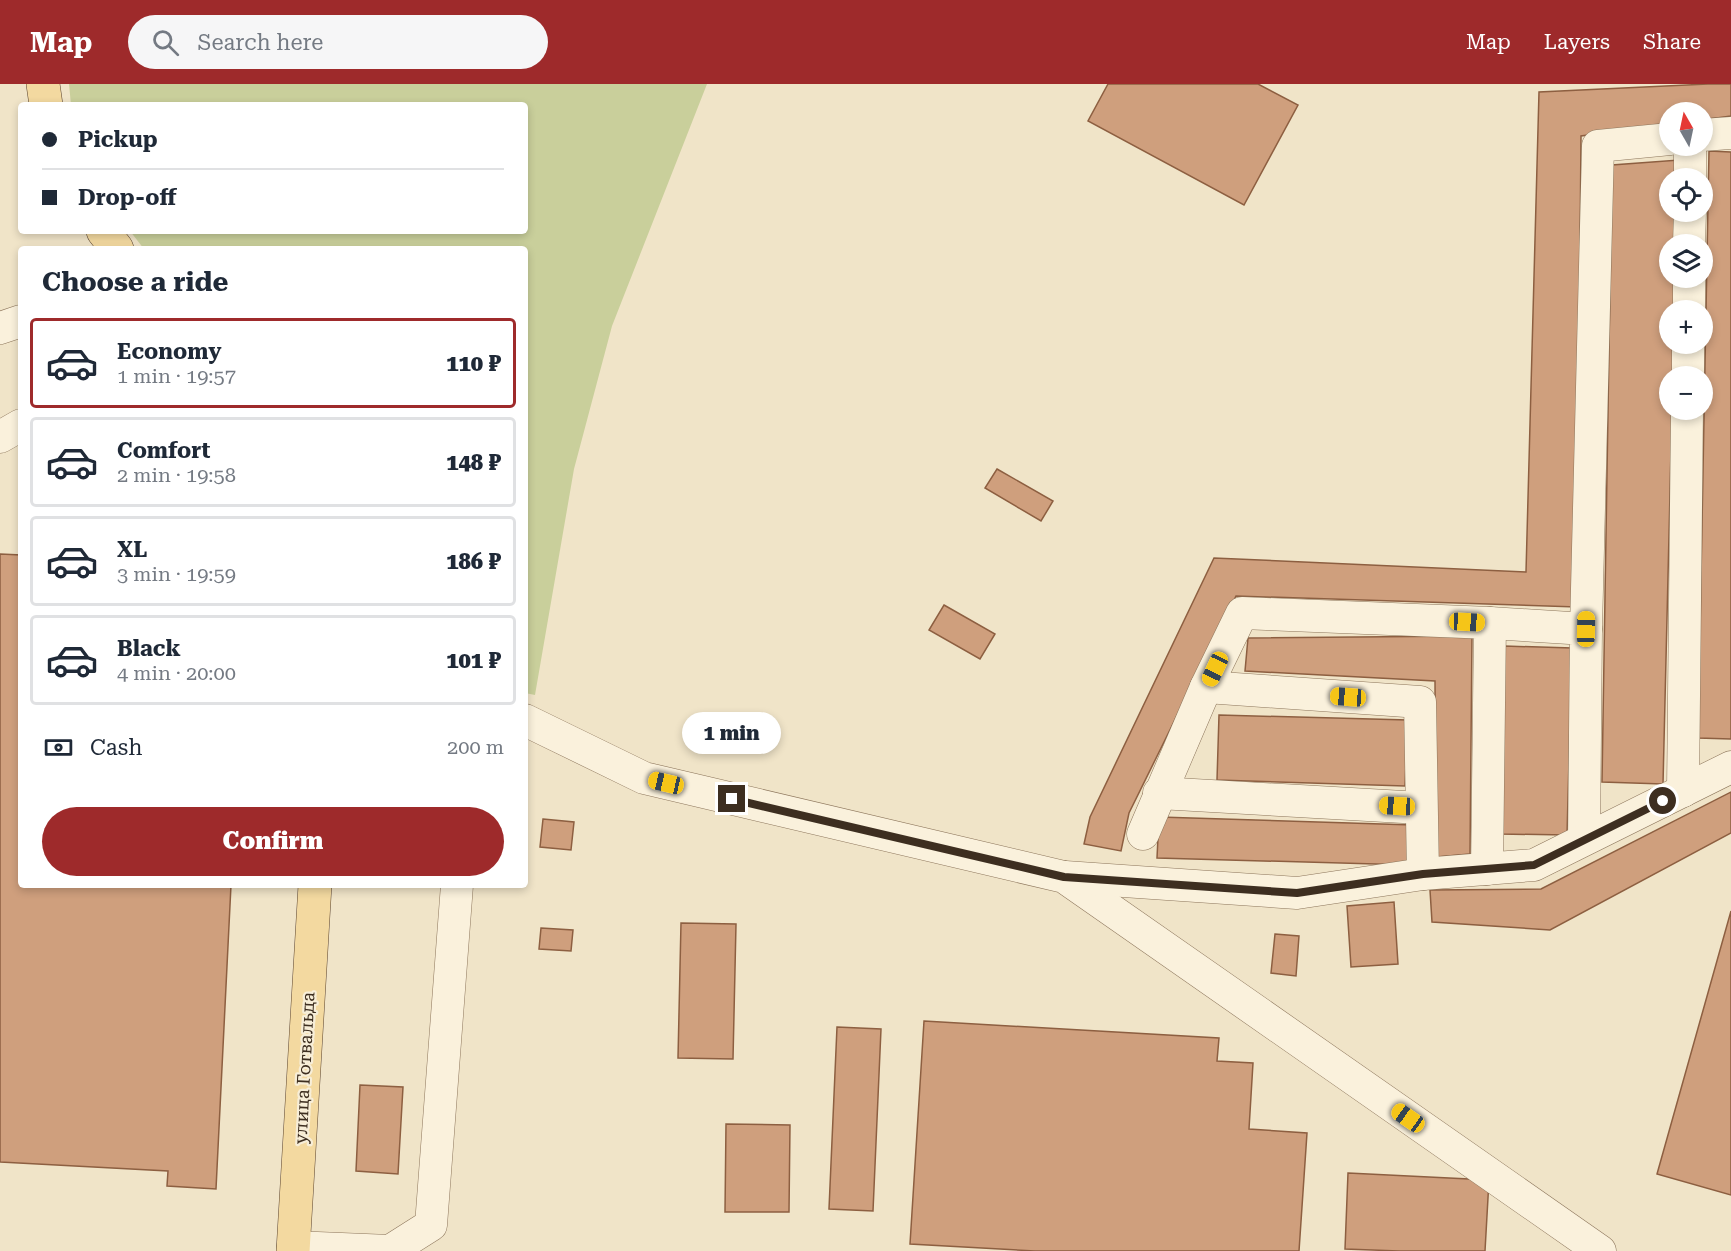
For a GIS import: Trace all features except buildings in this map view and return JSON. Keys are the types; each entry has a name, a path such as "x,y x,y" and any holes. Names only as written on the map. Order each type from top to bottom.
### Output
{"main road":[{"path":"43,84 46,102"},
{"path":"105,234 115,246"},
{"name":"улица Готвальда","path":"293,1249 315,888"}],"lane":[{"path":"1713,134 1731,133"},
{"path":"1584,839 1586,629 1598,146 1659,140"},
{"path":"0,328 18,322"},
{"path":"1683,791 1687,420"},
{"path":"0,437 18,427"},
{"path":"1143,834 1206,687 1242,613 1586,629"},
{"path":"1487,869 1490,623"},
{"path":"1206,687 1420,702 1423,874"},
{"path":"528,721 644,778 1064,877 1297,893 1423,874 1534,865 1731,767"},
{"path":"1159,793 1421,808"},
{"path":"1064,877 1600,1251"},
{"path":"293,1249 390,1251 431,1225 457,888"}],"green space":[{"path":"69,84 707,84 612,326 574,469 535,695 528,694 528,246 142,246 132,234 528,234 528,102 71,102"}],"route":[{"path":"732,799 1064,877 1297,893 1423,874 1534,865 1663,801"}]}
